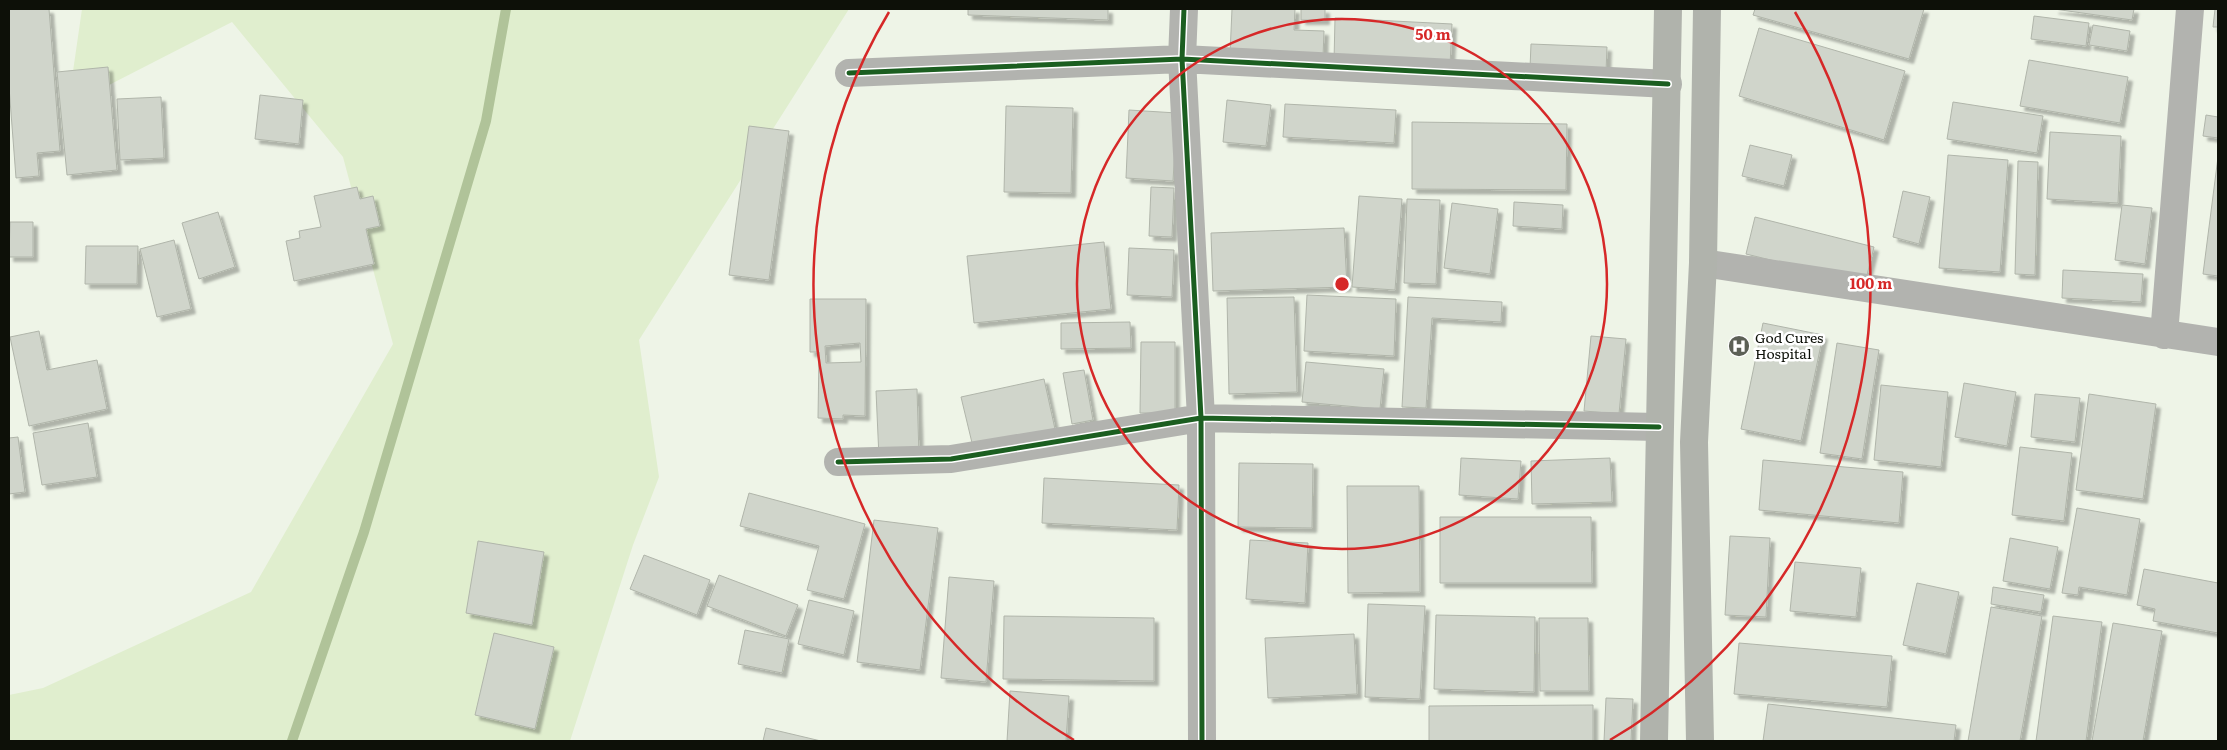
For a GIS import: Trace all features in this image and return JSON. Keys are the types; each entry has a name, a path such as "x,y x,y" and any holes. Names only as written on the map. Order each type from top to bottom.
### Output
{"main road":[{"path":"1654,741 1668,9"},
{"path":"1700,741 1694,442 1703,263 1707,9"}],"street":[{"path":"1184,9 1182,59 1200,418 1202,741"},
{"path":"2164,335 2190,9"},
{"path":"849,73 1182,59 1668,84"},
{"path":"1703,263 2218,342"},
{"path":"838,462 951,460 1200,418 1659,427"}],"green space":[{"path":"82,9 849,9 639,340 659,477 633,545 570,741 9,741 9,695 43,688 251,592 393,344 343,157 232,22 68,106"}],"building":[{"path":"9,9 49,9 60,151 37,153 39,176 16,178 9,87"},
{"path":"968,9 1108,9 1108,20 968,15"},
{"path":"1232,9 1295,9 1294,30 1324,31 1323,57 1230,54"},
{"path":"1301,9 1325,9 1325,20 1301,20"},
{"path":"1755,9 1924,9 1909,59 1753,15"},
{"path":"2054,9 2134,9 2132,20"},
{"path":"2215,9 2218,9 2218,27 2213,27"},
{"path":"2034,16 2089,23 2086,46 2031,39"},
{"path":"1335,18 1452,24 1450,66 1334,61"},
{"path":"2093,25 2130,31 2127,51 2089,45"},
{"path":"1759,28 1905,71 1884,140 1739,96"},
{"path":"1531,44 1607,47 1606,72 1530,68"},
{"path":"2029,60 2128,77 2120,123 2020,106"},
{"path":"108,67 117,170 67,175 57,72"},
{"path":"260,95 303,100 299,144 255,139"},
{"path":"161,97 164,158 120,160 117,99"},
{"path":"1227,100 1271,105 1266,146 1223,142"},
{"path":"1953,102 2043,116 2037,153 1947,139"},
{"path":"1285,104 1396,110 1394,143 1283,137"},
{"path":"1006,106 1073,108 1071,193 1004,192"},
{"path":"1129,110 1177,113 1173,181 1126,178"},
{"path":"2206,115 2218,117 2218,138 2203,136"},
{"path":"1412,122 1567,124 1566,190 1412,189"},
{"path":"749,126 789,131 769,280 729,275"},
{"path":"2050,132 2121,136 2118,203 2047,199"},
{"path":"1750,145 1792,155 1784,186 1742,176"},
{"path":"1948,155 2008,160 2000,272 1939,268"},
{"path":"2218,157 2218,276 2203,274"},
{"path":"2018,161 2038,162 2035,275 2015,274"},
{"path":"357,187 360,199 373,196 380,226 366,229 374,264 294,281 286,241 300,238 299,231 321,227 314,196"},
{"path":"1151,187 1174,188 1172,237 1149,236"},
{"path":"1903,191 1930,197 1919,244 1893,237"},
{"path":"1359,196 1402,199 1395,290 1352,287"},
{"path":"1407,199 1440,200 1436,284 1404,283"},
{"path":"1514,202 1563,205 1562,229 1513,226"},
{"path":"1452,203 1498,209 1490,274 1444,268"},
{"path":"2122,205 2152,208 2145,264 2115,260"},
{"path":"218,212 235,267 199,279 182,223"},
{"path":"1755,217 1874,247 1865,283 1746,254"},
{"path":"10,222 33,222 33,257 9,257"},
{"path":"1344,228 1347,287 1213,291 1211,233"},
{"path":"174,240 191,309 157,317 140,249"},
{"path":"1104,242 1111,309 974,323 967,256"},
{"path":"86,246 138,246 137,284 85,284"},
{"path":"1129,248 1174,250 1172,297 1127,295"},
{"path":"2063,270 2143,274 2141,302 2062,298"},
{"path":"1307,295 1396,299 1394,356 1304,351"},
{"path":"1294,297 1297,392 1229,394 1227,298"},
{"path":"1408,297 1502,302 1501,322 1432,318 1426,408 1402,407"},
{"path":"810,299 866,299 865,416 843,415 843,419 818,418 819,352 810,352","holes":["860,343 861,362 826,363 825,346"]},
{"path":"1130,322 1131,348 1061,349 1061,323"},
{"path":"1763,323 1823,335 1801,441 1741,429"},
{"path":"39,331 47,370 97,360 107,409 29,426 10,337"},
{"path":"1591,336 1626,339 1619,414 1584,411"},
{"path":"1141,342 1175,342 1175,413 1140,413"},
{"path":"1837,343 1879,350 1862,459 1820,453"},
{"path":"1306,362 1384,369 1380,409 1302,402"},
{"path":"1084,370 1093,420 1072,424 1063,373"},
{"path":"1044,379 1055,429 973,447 961,397"},
{"path":"1964,383 2016,392 2007,446 1955,437"},
{"path":"1881,385 1948,392 1941,467 1874,460"},
{"path":"917,389 919,456 879,458 876,391"},
{"path":"2035,394 2080,398 2075,442 2031,437"},
{"path":"2089,394 2156,404 2143,499 2076,490"},
{"path":"88,423 97,477 42,485 33,433"},
{"path":"18,437 25,492 9,494 9,438"},
{"path":"2020,447 2072,453 2064,521 2012,515"},
{"path":"1461,458 1521,461 1518,499 1459,495"},
{"path":"1610,458 1612,502 1532,504 1531,461"},
{"path":"1763,460 1903,472 1899,523 1759,510"},
{"path":"1239,463 1313,464 1312,528 1238,527"},
{"path":"1044,478 1179,485 1177,530 1042,523"},
{"path":"1347,486 1419,486 1420,592 1348,593"},
{"path":"749,493 865,524 844,599 807,590 819,546 740,526"},
{"path":"2077,508 2140,519 2127,595 2079,587 2078,595 2062,593"},
{"path":"1440,517 1591,517 1592,583 1440,583"},
{"path":"874,520 938,528 920,670 857,662"},
{"path":"1730,536 1770,538 1766,617 1725,615"},
{"path":"2010,538 2058,547 2050,589 2003,581"},
{"path":"1250,540 1308,543 1305,603 1246,599"},
{"path":"478,541 544,552 532,625 466,613"},
{"path":"644,555 710,580 697,615 630,589"},
{"path":"1795,562 1861,568 1856,617 1790,611"},
{"path":"2144,569 2218,583 2218,633 2153,621 2155,609 2137,605"},
{"path":"719,575 798,605 786,636 707,606"},
{"path":"949,577 994,581 986,682 941,678"},
{"path":"1917,583 1959,592 1946,654 1903,645"},
{"path":"1993,587 2044,595 2041,612 1991,604"},
{"path":"809,600 854,611 844,655 798,644"},
{"path":"1368,604 1425,606 1420,699 1365,697"},
{"path":"1991,607 2042,616 2020,741 1968,741"},
{"path":"1436,615 1535,617 1534,692 1434,689"},
{"path":"1004,616 1154,618 1154,681 1003,679"},
{"path":"2053,616 2102,622 2086,741 2036,741"},
{"path":"1539,618 1588,618 1589,691 1540,691"},
{"path":"2113,623 2162,631 2143,741 2092,741"},
{"path":"745,630 789,639 782,673 738,664"},
{"path":"494,633 554,647 535,729 475,715"},
{"path":"1354,634 1357,694 1268,698 1265,638"},
{"path":"1739,643 1892,656 1887,707 1734,694"},
{"path":"1010,691 1069,696 1066,741 1007,741"},
{"path":"1606,698 1633,699 1631,741 1604,741"},
{"path":"1768,704 1956,725 1954,741 1763,741"},
{"path":"1593,705 1593,741 1429,741 1429,706"},
{"path":"766,728 821,741 763,741"}],"waterway":[{"path":"292,741 364,532 486,121 506,9"}],"cycle path":[{"path":"1184,9 1182,59 1668,84"},
{"path":"849,73 1182,59 1201,418 1202,741"},
{"path":"838,462 951,459 1201,418 1659,427"}],"place":[{"name":"God Cures Hospital","path":"1739,346"}]}
